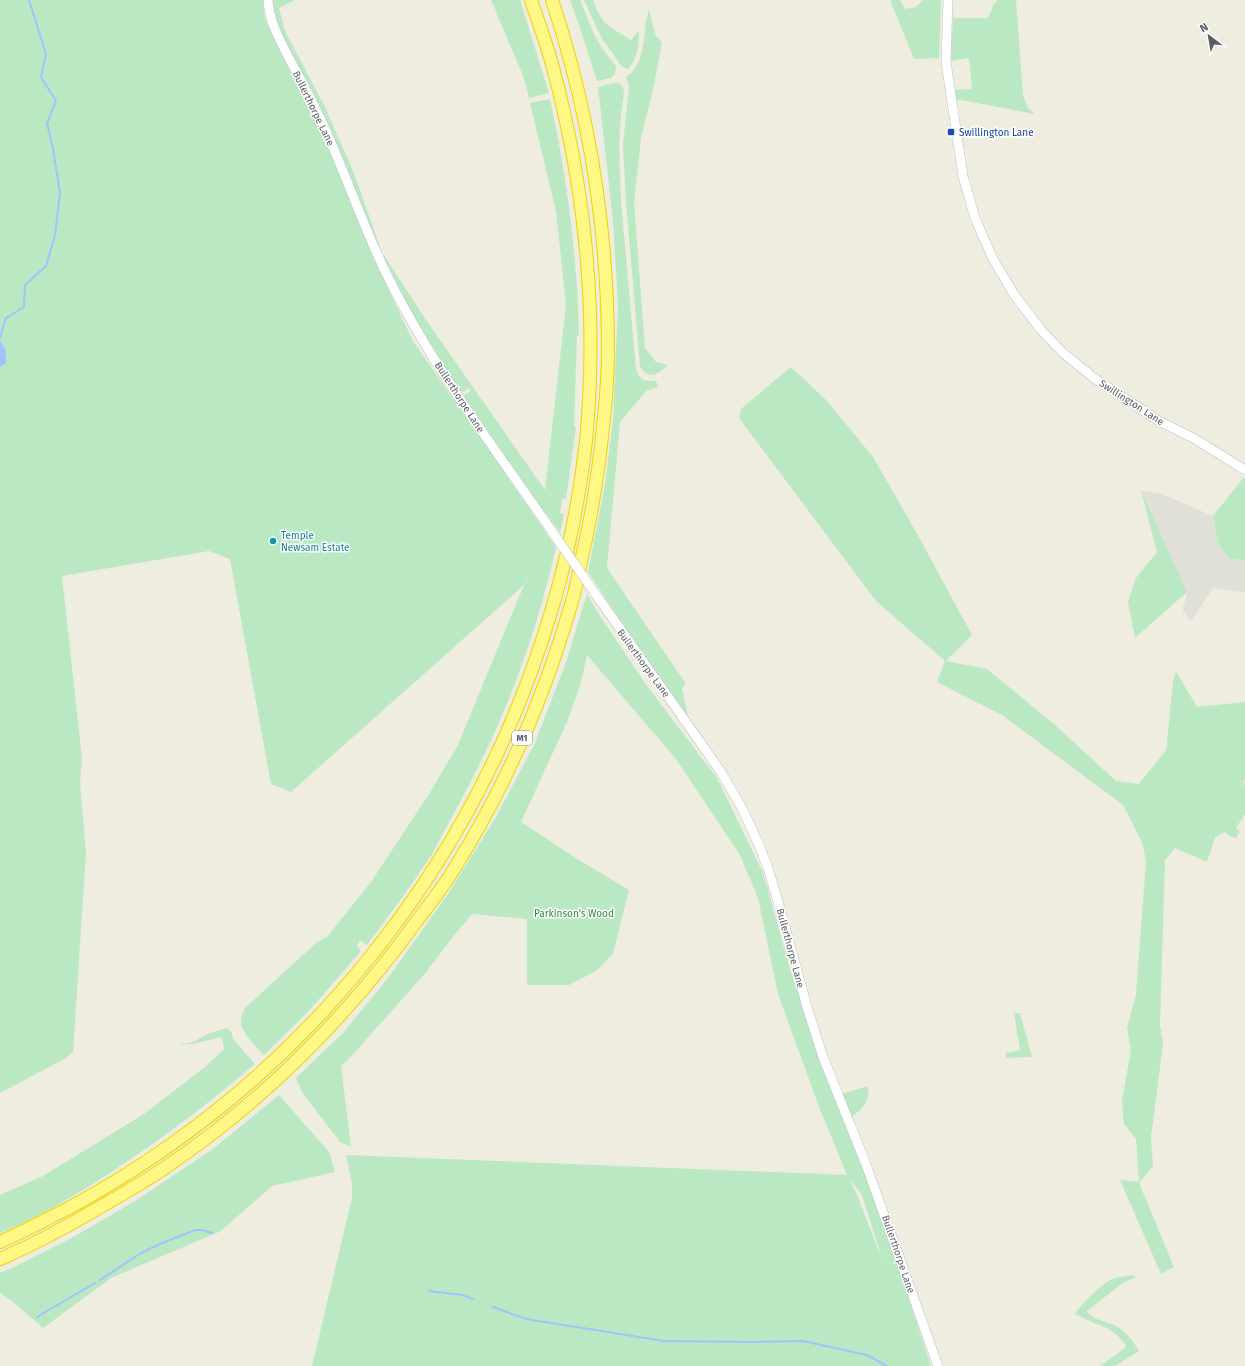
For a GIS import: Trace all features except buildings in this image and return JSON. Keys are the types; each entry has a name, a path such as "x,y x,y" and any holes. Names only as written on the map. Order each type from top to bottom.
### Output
{"highway":[{"name":"M1","path":"0,1242 21,1233 90,1196 144,1163 197,1126 256,1078 299,1037 342,992 392,930 427,880 455,836 488,774 516,711 541,646 564,566 578,502 584,456 590,371 590,320 587,268 581,207 573,155 551,60 531,0"},
{"name":"M1","path":"0,1259 67,1227 164,1169 262,1094 327,1031 355,1000 398,947 454,871 498,790 524,735 551,667 574,596 595,495 604,426 608,354 604,250 599,197 575,77 552,0"}],"street":[{"name":"Bullerthorpe Lane","path":"268,0 268,10 278,36 314,105 336,152 366,230 386,272 419,334 443,374 721,772 742,808 759,845 778,898 807,1007 823,1057 868,1167 938,1366"},
{"name":"Swillington Lane","path":"948,0 946,62 963,176 975,218 994,260 1015,296 1042,331 1062,352 1094,378 1159,421 1195,439 1245,470"}],"shaded area":[{"path":"1141,490 1162,494 1213,516 1218,543 1230,559 1245,560 1245,592 1213,588 1191,621 1183,611 1187,592"}],"green space":[{"name":"Temple Newsam Estate","path":"0,0 263,0 265,19 328,146 372,255 413,341 556,547 538,616 515,683 488,748 432,854 367,945 360,940 357,946 361,951 307,1013 264,1055 251,1041 242,1028 241,1020 245,1008 317,942 327,937 371,882 429,794 458,745 529,575 523,586 291,792 271,784 230,559 209,551 62,576 82,758 80,783 86,853 73,1052 66,1058 0,1093"},
{"path":"271,0 295,0 279,8 285,31 324,105 354,173 381,250 280,34 274,17"},
{"path":"491,0 520,0 549,93 529,98 524,78"},
{"path":"570,0 580,0 594,34 602,48 616,66 615,74 611,78 597,81"},
{"path":"584,0 593,0 596,9 603,20 612,28 631,40 639,30 636,56 628,69 622,67 601,37"},
{"path":"890,0 900,0 905,9 916,7 923,0 941,0 939,58 914,59"},
{"path":"998,0 1016,0 1023,96 1028,108 1035,114 956,99 954,90 972,89 969,58 951,61 953,18 988,18 994,4"},
{"path":"649,9 655,34 662,43 653,90 641,138 634,204 645,348 656,362 668,365 661,371 650,375 646,374 640,366 626,201 623,144 629,86 626,77 638,64 643,46"},
{"path":"619,83 623,87 624,93 619,144 621,201 636,369 639,376 643,380 656,381 658,387 646,391 620,422 607,568 686,684 682,688 689,722 588,572 605,485 613,419 618,306 613,220 598,87"},
{"path":"550,99 570,216 576,275 579,335 577,335 574,427 576,427 566,499 562,498 560,513 564,514 560,533 546,513 544,514 464,399 465,394 471,391 469,388 463,392 458,391 421,331 383,259 384,255 426,320 545,490 566,305 556,211 530,103"},
{"path":"791,367 826,400 873,457 915,530 972,635 946,661 987,669 1055,725 1116,781 1139,784 1166,750 1173,682 1176,671 1197,707 1245,702 1245,779 1243,783 1245,785 1245,814 1236,828 1240,832 1236,838 1229,836 1225,832 1215,837 1207,862 1175,848 1165,860 1160,1025 1163,1044 1151,1137 1153,1166 1139,1183 1174,1267 1161,1274 1120,1180 1139,1182 1136,1139 1124,1124 1122,1101 1131,1050 1127,1028 1136,995 1146,861 1142,842 1123,805 1002,715 937,682 945,661 876,601 739,418 741,409"},
{"path":"1244,477 1245,560 1230,559 1218,543 1213,516"},
{"path":"1141,490 1187,592 1135,638 1128,602 1136,578 1157,552"},
{"name":"Parkinson's Wood","path":"587,594 647,686 717,778 763,873 790,969 826,1076 866,1177 895,1257 931,1366 312,1366 352,1198 352,1184 346,1155 847,1175 819,1107 778,994 758,898 740,855 676,759 587,655 581,683 567,722 521,822 574,857 629,890 613,954 596,971 569,985 527,985 527,919 472,914 423,976 346,1062 341,1065 351,1147 340,1142 302,1092 296,1078 343,1033 391,974 448,894 496,817 535,743 565,665","holes":["849,1178 862,1195 883,1262"]},
{"path":"1014,1013 1020,1013 1032,1057 1006,1058 1006,1053 1020,1050"},
{"path":"226,1028 231,1031 233,1039 255,1064 175,1128 113,1171 47,1211 0,1233 0,1195 43,1176 144,1114 205,1067 224,1049 222,1037 192,1044 178,1045 193,1042 208,1034"},
{"path":"868,1086 868,1097 865,1105 850,1118 842,1094"},
{"path":"279,1095 329,1152 335,1172 272,1186 221,1231 111,1278 43,1328 12,1301 0,1293 0,1273 77,1235 135,1201 213,1149"},
{"path":"1131,1275 1137,1277 1124,1282 1087,1311 1093,1317 1121,1329 1130,1338 1139,1351 1115,1366 1100,1366 1124,1349 1126,1345 1117,1335 1107,1328 1075,1314 1087,1299 1105,1283 1115,1278"}],"water":[{"path":"0,341 6,350 6,363 0,367"}],"waterway":[{"path":"0,337 6,318 24,307 25,285 46,266 55,235 60,193 47,123 56,101 41,77 46,54 29,0"},
{"path":"100,1280 141,1253 160,1244 195,1230 202,1230 212,1233"},
{"path":"37,1317 95,1283"},
{"path":"429,1291 462,1295 473,1299"},
{"path":"493,1307 526,1319 664,1341 803,1341 867,1355 887,1366"}],"place":[{"name":"Swillington Lane","path":"951,132"},
{"name":"Temple Newsam Estate","path":"273,541"}]}
